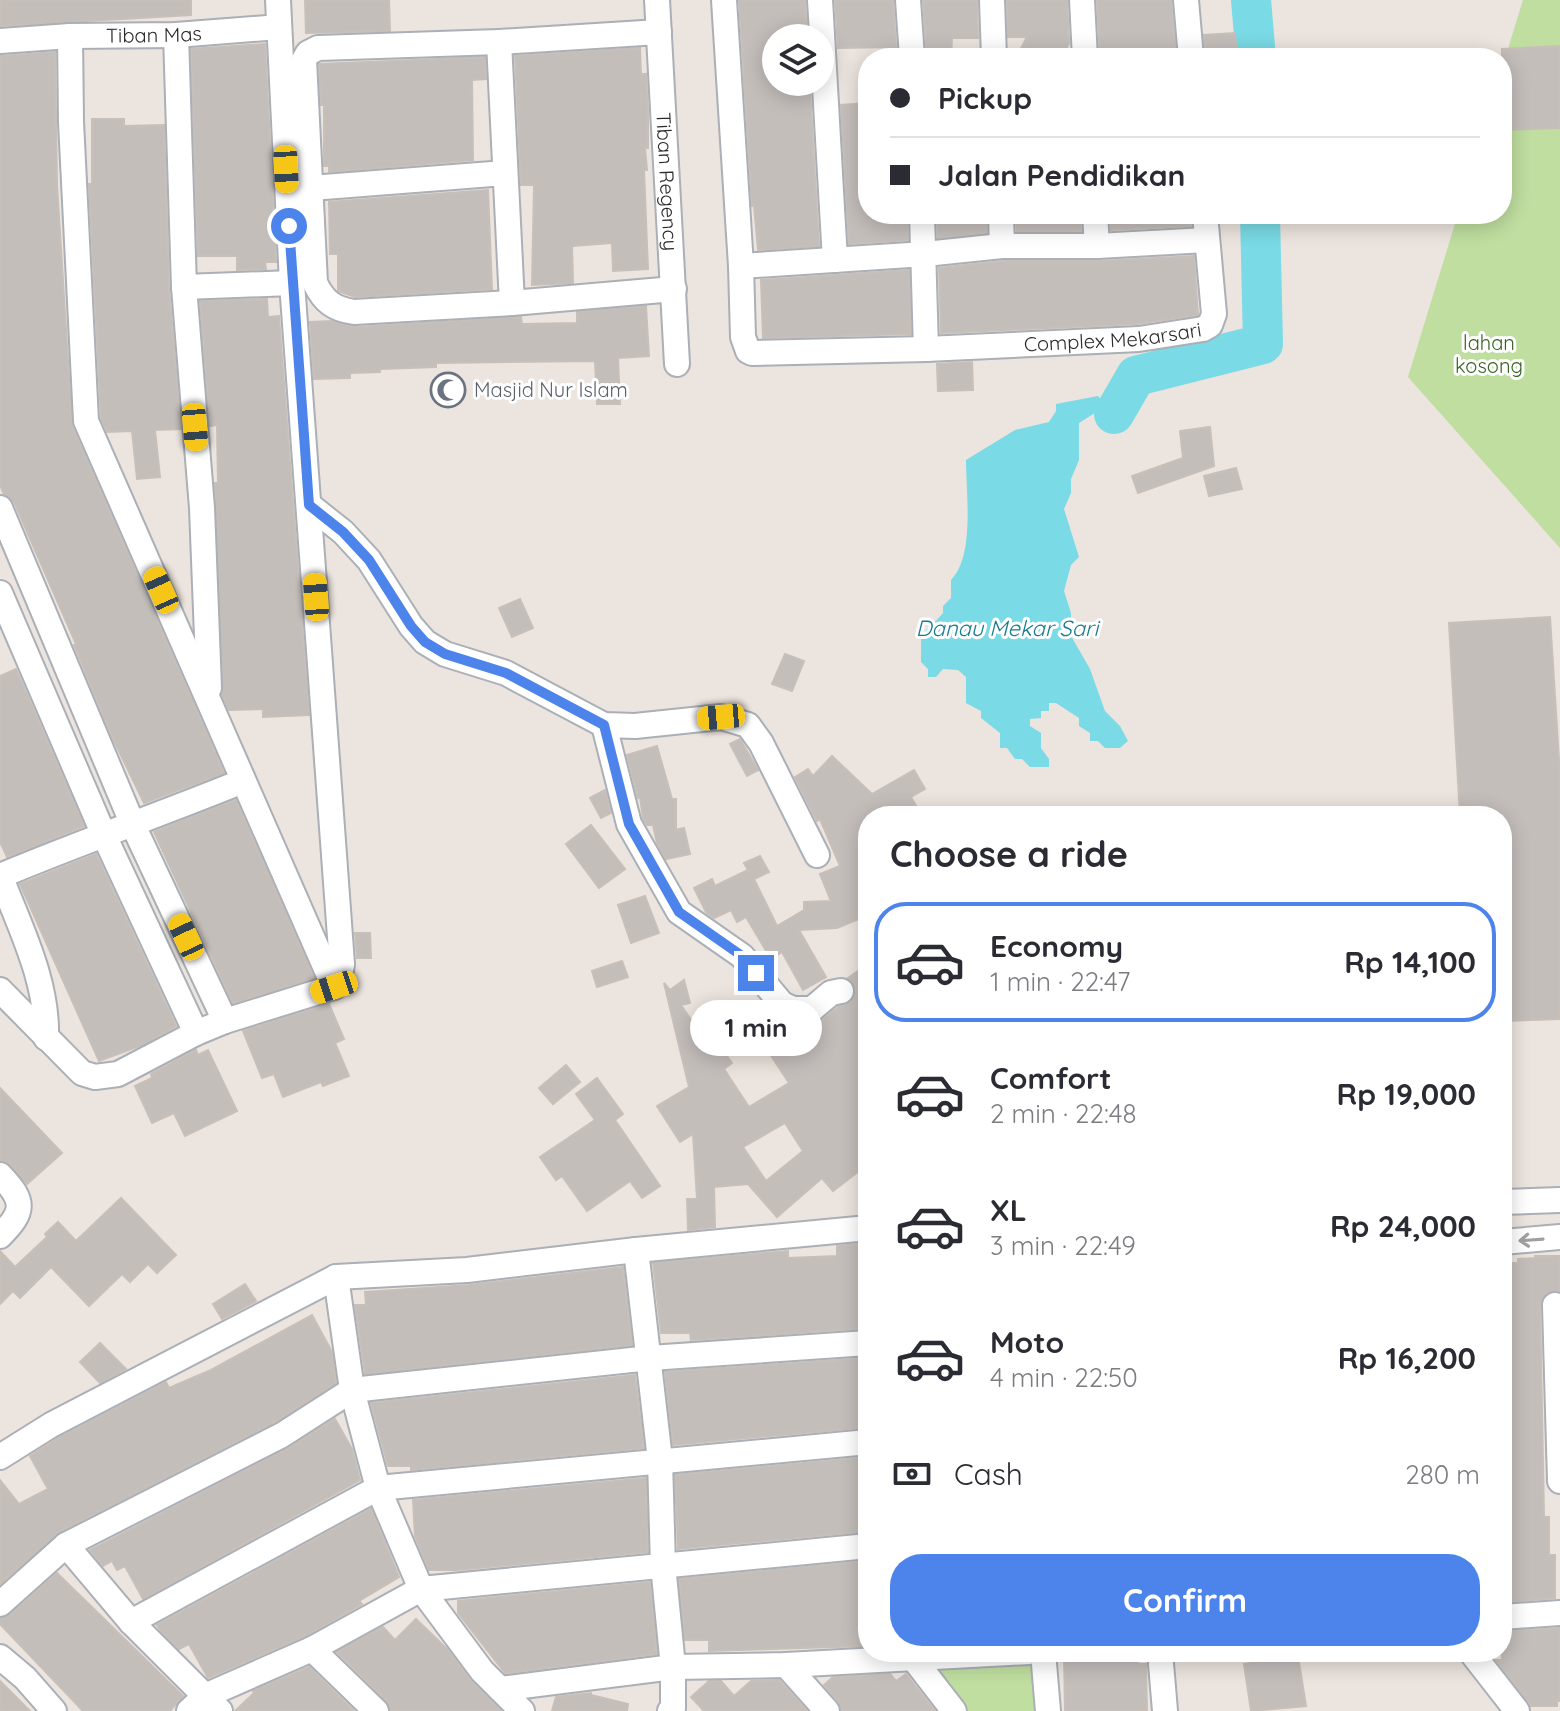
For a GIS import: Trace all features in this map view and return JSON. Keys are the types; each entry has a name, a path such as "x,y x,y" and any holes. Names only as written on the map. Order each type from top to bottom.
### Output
{"street":[{"path":"0,990 82,1073 95,1077 118,1074 196,1033 334,987 339,982 342,964 292,283 278,0"},
{"name":"Tiban Regency","path":"657,0 677,364"},
{"name":"Complex Mekarsari","path":"724,0 743,337 748,351 752,353 769,355 1139,339 1203,329 1210,325 1214,314 1206,224"},
{"path":"820,0 835,260"},
{"path":"908,0 911,48"},
{"path":"992,0 994,48"},
{"path":"1082,0 1084,48"},
{"path":"1186,0 1190,48"},
{"name":"Tiban Mas","path":"0,41 70,36 176,35 279,27"},
{"path":"659,32 499,42 318,48 308,53 304,60 315,283 328,304 354,312 674,289"},
{"path":"176,35 184,287 202,508 210,702"},
{"path":"70,36 71,122 86,421 334,987"},
{"path":"499,42 512,303"},
{"path":"311,188 505,173"},
{"path":"923,224 926,349"},
{"path":"1001,224 1002,246"},
{"path":"1096,224 1097,246"},
{"path":"741,266 1002,246 1097,246 1207,240"},
{"path":"184,287 292,283"},
{"path":"309,505 343,532 369,560 411,626 425,642 445,654 506,673 604,725 635,726 721,717 748,725 761,743 817,855"},
{"path":"0,508 133,825 225,1021"},
{"path":"0,593 103,833 196,1033"},
{"path":"604,725 629,824 679,912 742,956 782,1004 793,1009 812,1009 831,993 841,991"},
{"path":"46,1038 47,1019 42,987 0,876 103,833 133,825 243,781"},
{"path":"0,1175 15,1190 19,1201 15,1221 0,1236"},
{"path":"1512,1202 1560,1200"},
{"path":"0,1457 51,1425 336,1277 467,1270 858,1229"},
{"path":"1512,1241 1560,1237"},
{"path":"636,1250 660,1460 663,1565 673,1667 673,1710"},
{"path":"336,1277 352,1390 378,1488 421,1589 482,1671 522,1711"},
{"path":"1555,1305 1560,1481"},
{"path":"0,1604 66,1545 282,1435 352,1390 650,1358 858,1344"},
{"path":"131,1622 378,1488 858,1443"},
{"path":"66,1545 205,1706 421,1589 858,1547"},
{"path":"1512,1616 1560,1613"},
{"path":"312,1649 376,1711"},
{"path":"0,1657 25,1678 54,1711"},
{"path":"500,1689 673,1667 858,1661"},
{"path":"916,1662 954,1711"},
{"path":"1044,1662 1048,1711"},
{"path":"1161,1662 1165,1711"},
{"path":"1479,1662 1517,1711"},
{"path":"786,1665 827,1711"}],"green space":[{"name":"lahan kosong","path":"1523,0 1560,0 1560,548 1408,377 1455,224 1512,224 1512,48 1508,48"},
{"path":"917,1662 1032,1662 1046,1711 961,1711"}],"water":[{"name":"Danau Mekar Sari","path":"1098,396 1114,414 1098,411 1079,423 1079,460 1064,509 1079,557 1071,565 1064,591 1071,613 1071,636 1090,669 1105,711 1120,726 1128,741 1120,748 1105,748 1098,741 1090,741 1090,733 1079,726 1079,718 1056,703 1049,703 1049,711 1041,711 1041,718 1030,719 1030,726 1041,733 1041,748 1049,759 1049,767 1030,767 1022,759 1015,759 1007,748 1000,748 1000,733 981,718 981,711 966,703 966,677 958,670 943,669 936,677 928,677 928,669 921,662 921,636 928,628 928,621 936,621 951,598 951,580 963,556 968,523 966,460 1015,430 1049,422 1056,411 1056,404"}],"building":[{"path":"0,0 191,0 191,15 0,26"},
{"path":"305,0 389,0 390,31 306,33"},
{"path":"739,0 805,0 806,24 762,24 762,96 810,96 819,246 758,250 752,206"},
{"path":"835,0 893,0 896,47 838,48"},
{"path":"923,0 977,0 978,38 952,38 952,48 926,48"},
{"path":"1007,0 1067,0 1067,48 1021,48 1027,37 1008,37"},
{"path":"1097,0 1171,0 1176,48 1100,48"},
{"path":"1235,33 1236,48 1205,48 1204,35"},
{"path":"265,44 276,262 265,262 266,269 237,270 237,256 198,256 191,49"},
{"path":"1560,46 1560,128 1512,130 1512,48"},
{"path":"640,48 641,74 646,74 648,112 647,170 644,170 648,269 613,271 612,243 572,246 573,283 532,285 534,185 521,185 515,56"},
{"path":"55,52 57,184 72,426 224,773 144,803 113,739 76,644 14,502 4,494 0,485 0,56"},
{"path":"485,57 486,79 472,80 473,160 329,172 329,166 324,166 324,105 321,105 319,64"},
{"path":"858,104 858,224 907,224 908,240 849,244 841,105"},
{"path":"92,119 124,119 124,126 164,125 169,288 181,429 155,430 160,477 137,479 132,431 107,432 101,418 89,184 92,184"},
{"path":"488,190 492,289 355,297 338,291 338,254 330,254 329,202"},
{"path":"937,224 987,224 987,233 938,238"},
{"path":"1017,224 1081,224 1081,231 1017,231"},
{"path":"1111,224 1191,226 1111,230"},
{"path":"1194,256 1198,315 1137,324 941,333 939,268 1003,261 1098,261"},
{"path":"909,270 911,334 763,338 761,280"},
{"path":"267,299 268,317 279,316 309,715 263,717 263,709 229,710 222,695 215,483 218,483 217,425 210,426 200,301"},
{"path":"646,306 649,356 618,358 620,404 597,404 595,361 436,363 436,367 380,369 380,372 350,373 350,378 314,379 310,322 332,321 355,327 521,317 522,324 577,323 577,312"},
{"path":"972,362 973,390 938,391 937,364"},
{"path":"1210,427 1214,466 1138,493 1132,476 1183,458 1180,431"},
{"path":"1236,468 1242,489 1209,496 1204,476"},
{"path":"520,599 533,628 512,637 499,608"},
{"path":"1550,617 1560,776 1560,1019 1512,1021 1512,806 1459,806 1449,623"},
{"path":"785,654 804,661 792,691 772,684"},
{"path":"16,669 84,826 7,857 0,842 0,676"},
{"path":"740,739 758,770 747,776 730,744"},
{"path":"657,746 672,799 676,799 676,830 684,828 690,854 666,859 657,843 653,825 647,825 643,818 627,755"},
{"path":"832,756 872,794 914,770 925,789 911,797 916,806 858,806 858,919 837,928 799,930 826,977 803,990 782,952 771,959 746,917 737,922 731,910 714,918 706,912 694,888 712,879 715,886 748,870 744,863 760,856 769,872 754,879 777,926 804,910 804,902 831,901 820,874 840,866 820,819 817,821 795,777 808,769 813,776"},
{"path":"605,790 611,813 601,818 590,798"},
{"path":"236,800 314,978 233,1003 154,832"},
{"path":"591,825 625,869 599,888 566,844"},
{"path":"96,854 176,1026 142,1045 99,1061 20,884"},
{"path":"645,896 659,933 631,943 618,905"},
{"path":"355,933 370,933 371,958 357,958"},
{"path":"622,961 628,977 597,987 592,971"},
{"path":"858,971 858,1172 833,1191 822,1178 777,1217 748,1184 714,1187 715,1227 688,1230 687,1199 697,1199 693,1134 680,1142 657,1106 689,1087 664,983 670,990 684,980 690,1003 681,1005 710,1048 718,1043 732,1063 724,1069 749,1107 789,1083 768,1051 794,1033 796,1036 822,1020 838,1007 850,1003 856,989 848,978","holes":["785,1123 803,1151 766,1181 743,1147"]},
{"path":"329,1004 344,1039 335,1043 349,1076 323,1086 321,1082 283,1097 274,1074 262,1078 243,1031"},
{"path":"196,1050 198,1055 208,1050 237,1111 185,1136 174,1113 152,1123 135,1086"},
{"path":"566,1065 580,1082 553,1104 539,1088"},
{"path":"597,1078 623,1114 615,1120 660,1186 642,1198 630,1181 587,1211 562,1176 556,1180 540,1157 595,1120 576,1094"},
{"path":"0,1088 62,1153 27,1184 11,1165 0,1160"},
{"path":"121,1198 176,1255 157,1273 148,1264 130,1282 122,1274 89,1306 51,1267 20,1298 13,1291 0,1304 0,1251 15,1267 47,1237 45,1234 58,1222 76,1241"},
{"path":"858,1244 858,1329 691,1340 690,1333 661,1333 653,1263 788,1251 788,1258 837,1256 837,1246"},
{"path":"1560,1256 1560,1291 1547,1293 1540,1305 1544,1517 1549,1517 1549,1555 1555,1555 1555,1598 1512,1602 1512,1263 1518,1263 1518,1259"},
{"path":"623,1267 632,1345 365,1374 355,1305 366,1305 365,1292 469,1285"},
{"path":"245,1284 256,1301 222,1319 213,1304"},
{"path":"312,1315 332,1352 336,1383 275,1422 59,1532 0,1584 0,1480 19,1504 48,1489 30,1456 58,1438 166,1382 169,1388 211,1370"},
{"path":"100,1343 126,1369 100,1383 80,1362"},
{"path":"858,1359 858,1428 673,1445 665,1372"},
{"path":"635,1375 644,1448 411,1470 411,1466 388,1466 371,1403"},
{"path":"335,1419 352,1449 360,1480 143,1599 125,1566 117,1570 112,1561 103,1566 90,1550 289,1448"},
{"path":"858,1458 858,1532 678,1549 675,1475"},
{"path":"646,1478 648,1552 429,1570 415,1536 413,1500"},
{"path":"371,1509 399,1577 359,1601 362,1604 305,1636 208,1678 189,1644 179,1649 157,1625"},
{"path":"858,1562 858,1646 709,1651 709,1640 685,1640 679,1579"},
{"path":"57,1573 183,1696 170,1711 83,1711 0,1624 0,1619 10,1615"},
{"path":"650,1582 657,1654 505,1673 458,1613 458,1601"},
{"path":"416,1619 448,1650 471,1681 501,1711 391,1711 386,1700 337,1652 383,1627 395,1640"},
{"path":"1560,1628 1560,1701 1557,1701 1557,1706 1531,1706 1498,1662 1512,1662 1512,1631"},
{"path":"1064,1662 1146,1664 1147,1711 1065,1711"},
{"path":"1299,1662 1306,1706 1251,1711 1244,1664"},
{"path":"309,1667 353,1710 235,1711 253,1691"},
{"path":"890,1674 896,1681 906,1674 935,1711 842,1711 839,1702 824,1685 833,1677"},
{"path":"779,1680 807,1711 704,1711 691,1697 709,1681 721,1681 734,1696 751,1681"},
{"path":"0,1681 30,1711 0,1711"},
{"path":"591,1693 628,1704 627,1711 552,1711 556,1697"}],"waterway":[{"path":"1251,0 1255,48"},
{"path":"1114,414 1136,376 1263,344 1260,224"}],"place":[{"name":"Masjid Nur Islam","path":"448,390"}],"route":[{"path":"289,226 309,505 343,532 369,560 411,626 425,642 445,654 506,673 604,725 629,824 679,912 742,956 756,973"}]}
